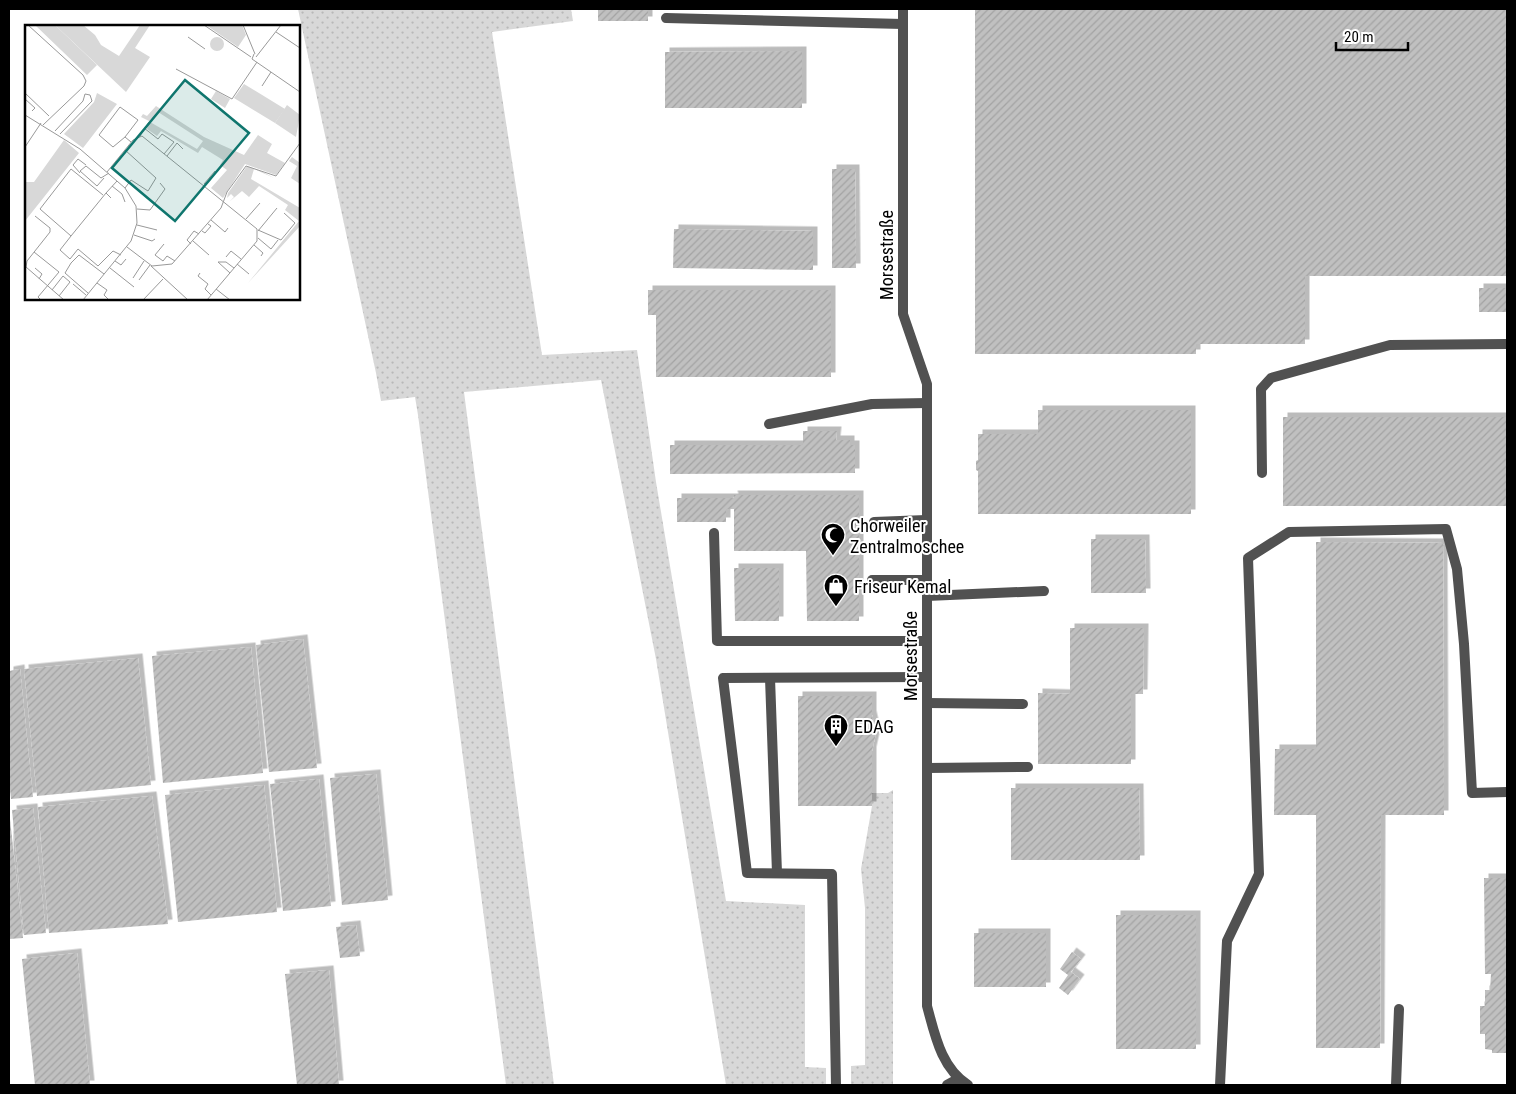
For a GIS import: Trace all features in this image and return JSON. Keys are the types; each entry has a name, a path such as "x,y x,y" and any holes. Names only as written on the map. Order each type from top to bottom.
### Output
{"street":[{"name":"Morsestraße","path":"904,9 903,314 927,384 927,1006 938,1049 958,1079 968,1085"},
{"path":"666,18 903,24"},
{"path":"1262,472 1261,390 1271,378 1390,345 1507,344"},
{"path":"769,424 872,404 927,403"},
{"path":"874,522 926,520"},
{"path":"1220,1085 1227,941 1259,874 1248,558 1289,532 1446,529 1457,569 1464,644 1472,793 1507,792"},
{"path":"714,533 717,641 927,641"},
{"path":"872,580 926,580"},
{"path":"927,596 1044,592"},
{"path":"836,1085 832,874 747,873 724,678 927,677"},
{"path":"770,678 777,873"},
{"path":"927,703 1023,704"},
{"path":"927,768 1028,767"},
{"path":"1396,1085 1399,1009"},
{"path":"947,1085 958,1079"}],"shaded area":[{"path":"298,9 571,9 573,21 492,32 542,355 637,350 656,482 726,901 805,905 805,1067 826,1068 826,1085 726,1085 656,659 601,380 464,392 554,1085 506,1085 415,397 381,401"},
{"path":"893,790 893,1085 851,1085 851,1066 865,1065 865,908 861,869 872,806 872,793 888,793"}],"building":[{"path":"598,9 648,9 648,21 598,21"},
{"path":"975,9 1507,9 1507,276 1305,276 1305,344 1196,344 1196,354 975,354"},
{"path":"802,51 802,108 665,108 665,52"},
{"path":"832,169 855,169 856,268 832,268"},
{"path":"674,229 813,231 813,270 673,268"},
{"path":"1479,288 1507,288 1507,312 1479,312"},
{"path":"648,290 831,290 831,377 656,377 656,315 648,315"},
{"path":"1038,410 1191,410 1191,514 978,514 978,471 976,470 976,461 978,460 978,434 1038,434"},
{"path":"1283,417 1507,417 1507,506 1283,506"},
{"path":"803,431 837,431 836,440 850,440 850,445 855,445 855,473 670,474 670,445 803,445"},
{"name":"Chorweiler Zentralmoschee","path":"733,495 859,495 859,621 807,621 806,551 734,551 734,509 726,509 726,522 677,522 677,498 734,498"},
{"path":"1091,539 1145,539 1146,593 1091,593"},
{"path":"1316,542 1443,543 1444,815 1381,815 1380,1048 1316,1048 1316,815 1274,815 1275,749 1316,749"},
{"path":"734,568 779,568 779,621 735,621"},
{"path":"1070,628 1144,628 1143,694 1131,694 1131,764 1038,764 1038,693 1070,694"},
{"path":"303,639 317,768 269,772 256,645"},
{"path":"251,647 263,773 163,783 152,656"},
{"path":"138,658 151,785 37,796 24,669"},
{"path":"20,669 33,797 11,799 9,780 9,671"},
{"name":"EDAG","path":"798,696 872,696 872,715 876,733 872,751 872,806 798,806"},
{"path":"376,774 388,900 342,905 330,778"},
{"path":"319,779 331,906 283,911 270,784"},
{"path":"264,785 277,912 178,922 165,795"},
{"path":"1011,788 1139,788 1140,860 1011,860"},
{"path":"152,796 168,924 49,933 38,807"},
{"path":"33,808 46,933 24,935 12,810"},
{"path":"9,819 23,938 9,939"},
{"path":"1484,878 1507,878 1507,1053 1492,1053 1492,1050 1485,1049 1485,1034 1480,1034 1480,1006 1485,1006 1485,990 1490,990 1491,974 1485,974"},
{"path":"1116,915 1196,915 1196,1049 1116,1049"},
{"path":"356,925 360,956 340,958 336,927"},
{"path":"974,933 1046,933 1046,987 974,987"},
{"path":"1072,952 1081,959 1071,972 1080,979 1068,995 1059,988 1068,975 1060,969"},
{"path":"77,953 90,1085 35,1085 22,959"},
{"path":"329,970 339,1085 297,1085 285,974"}],"place":[{"name":"Chorweiler Zentralmoschee","path":"833,556"},
{"name":"Friseur Kemal","path":"836,607"},
{"name":"EDAG","path":"836,747"}]}
